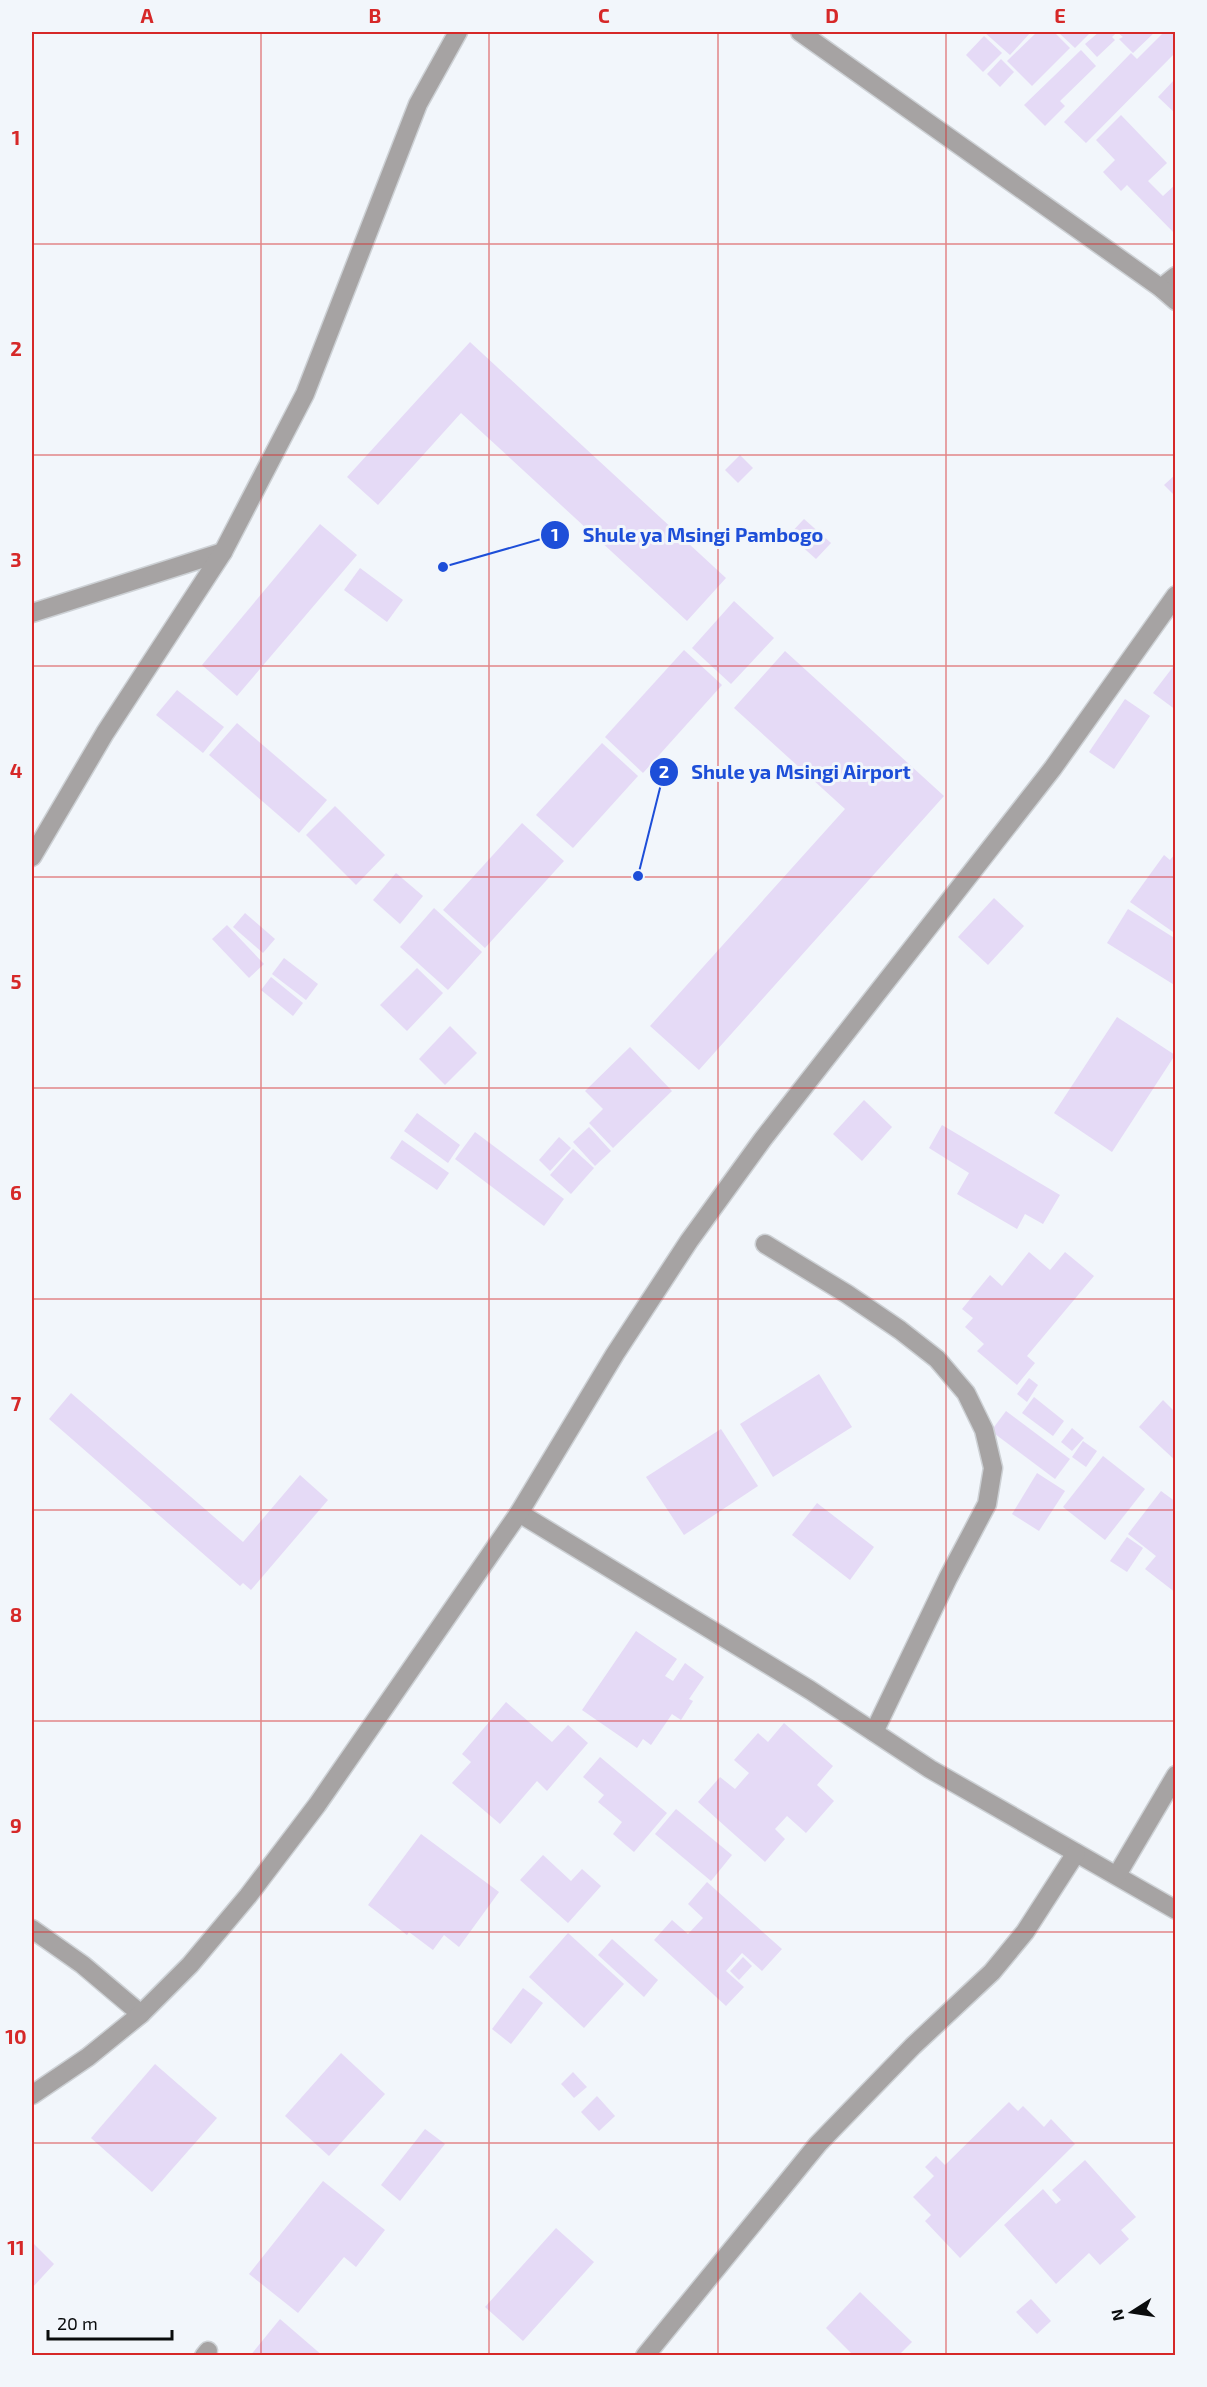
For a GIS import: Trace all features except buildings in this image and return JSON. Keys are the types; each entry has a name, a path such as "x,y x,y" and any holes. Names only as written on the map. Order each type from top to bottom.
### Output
{"street":[{"path":"32,857 105,733 223,552 305,394 418,104 458,32"},
{"path":"800,32 1161,288 1176,301"},
{"path":"1161,288 1176,276"},
{"path":"32,613 223,552"},
{"path":"32,2095 88,2057 141,2013 190,1965 248,1896 317,1805 519,1513 615,1354 689,1241 763,1139 1053,768 1176,595"},
{"path":"765,1244 856,1300 937,1359 966,1393 984,1430 993,1468 987,1504 874,1732"},
{"path":"519,1513 790,1678 930,1769 1176,1910"},
{"path":"1116,1875 1176,1775"},
{"path":"645,2355 818,2144 913,2046 992,1972 1025,1932 1076,1852"},
{"path":"32,1929 83,1965 141,2013"}],"place":[{"name":"Shule ya Msingi Pambogo","path":"443,567"},
{"name":"Shule ya Msingi Airport","path":"638,876"}]}
